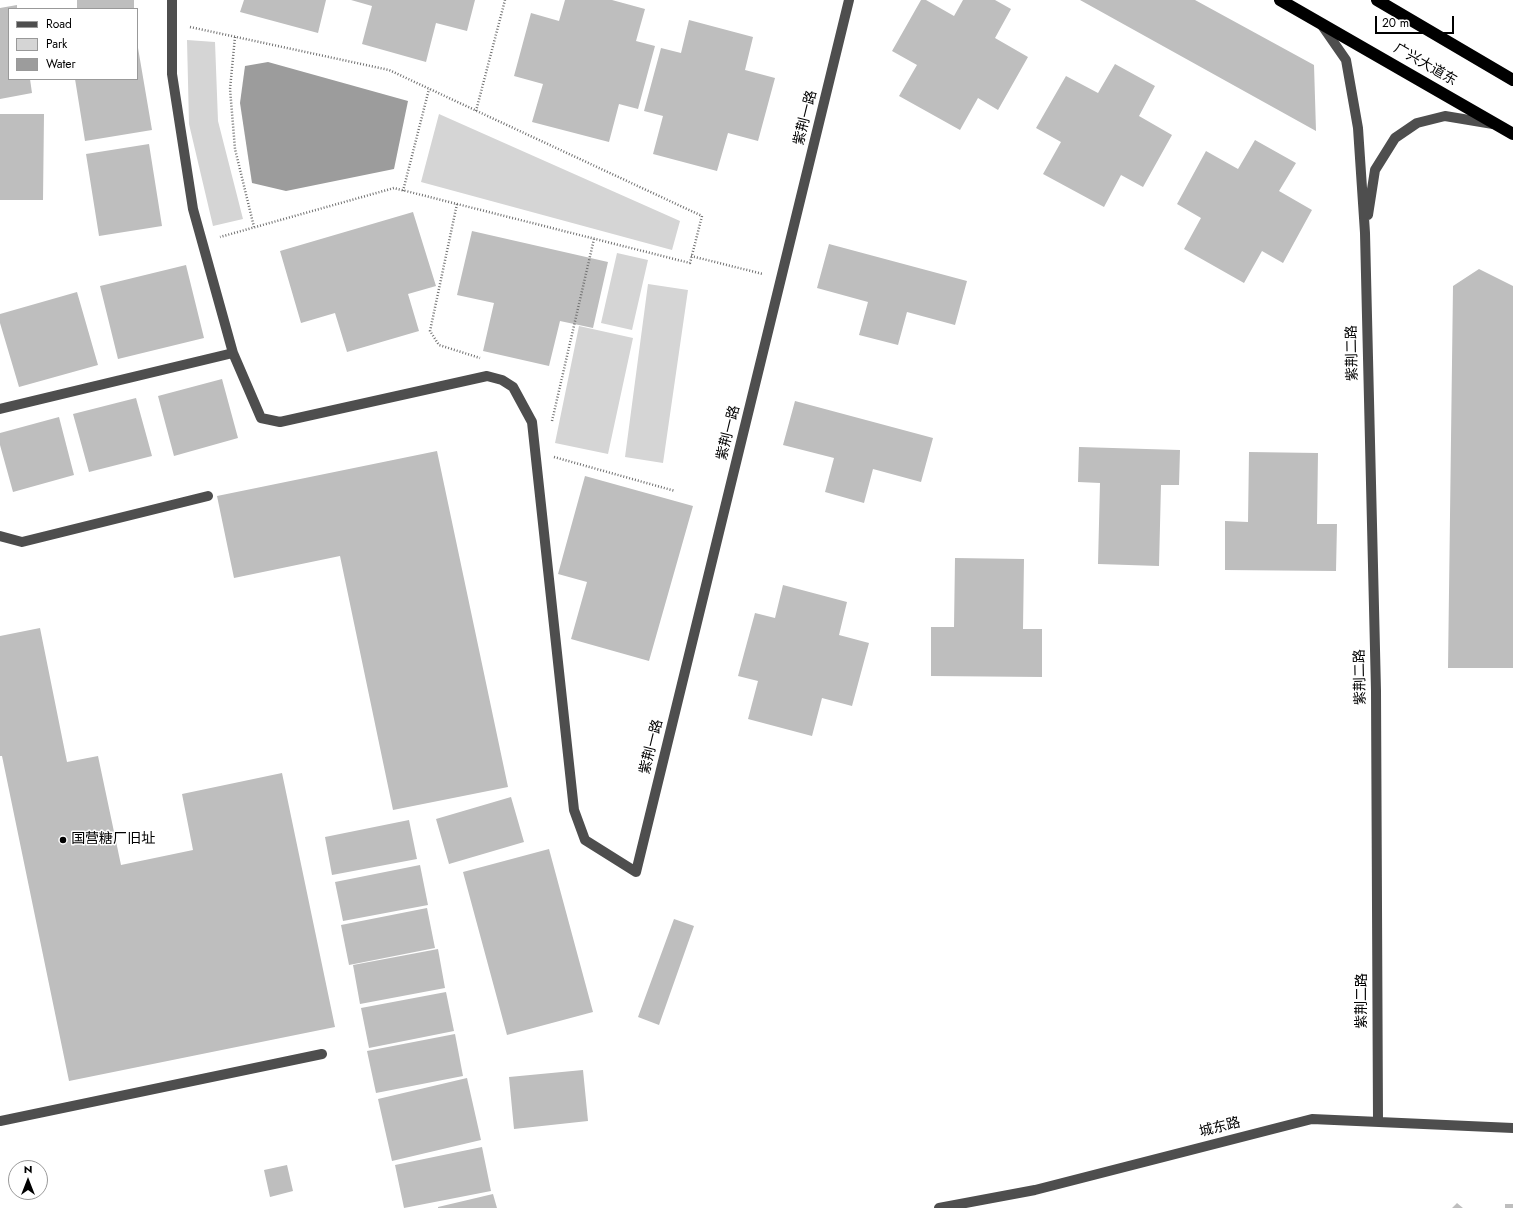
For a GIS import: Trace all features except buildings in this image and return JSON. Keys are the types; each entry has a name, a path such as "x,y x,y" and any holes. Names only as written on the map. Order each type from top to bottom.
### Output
{"highway":[{"name":"广兴大道东","path":"1280,0 1513,134"},
{"path":"1382,1 1513,80"}],"street":[{"path":"0,409 233,353 193,208 172,74 172,0"},
{"name":"紫荆一路","path":"233,353 261,418 280,422 487,376 502,380 513,387 532,422 574,810 585,840 636,872 849,0"},
{"name":"紫荆二路","path":"1319,22 1346,60 1358,128 1365,233 1376,691 1378,1121"},
{"name":"紫荆二路","path":"1365,233 1375,170 1395,138 1417,123 1445,116 1497,124"},
{"path":"0,536 22,542 208,496"},
{"path":"0,1121 322,1054"},
{"name":"城东路","path":"939,1208 1034,1190 1312,1119 1513,1128"}],"path":[{"path":"476,110 505,0"},
{"path":"172,23 389,70 702,216 690,263 394,188 203,242"},
{"path":"235,37 230,89 235,149 254,227"},
{"path":"403,191 429,89"},
{"path":"552,422 594,239"},
{"path":"692,256 766,275"}],"green space":[{"path":"187,40 215,42 218,121 243,219 213,226 189,124"},
{"path":"439,114 680,221 672,250 421,182"},
{"path":"617,253 648,260 632,330 601,323"},
{"path":"648,284 688,290 663,463 625,457"},
{"path":"579,326 633,338 608,454 555,443"}],"water":[{"path":"268,62 408,101 394,169 286,191 252,183 240,103 245,66"}],"place":[{"name":"国营糖厂旧址","path":"63,840"}]}
